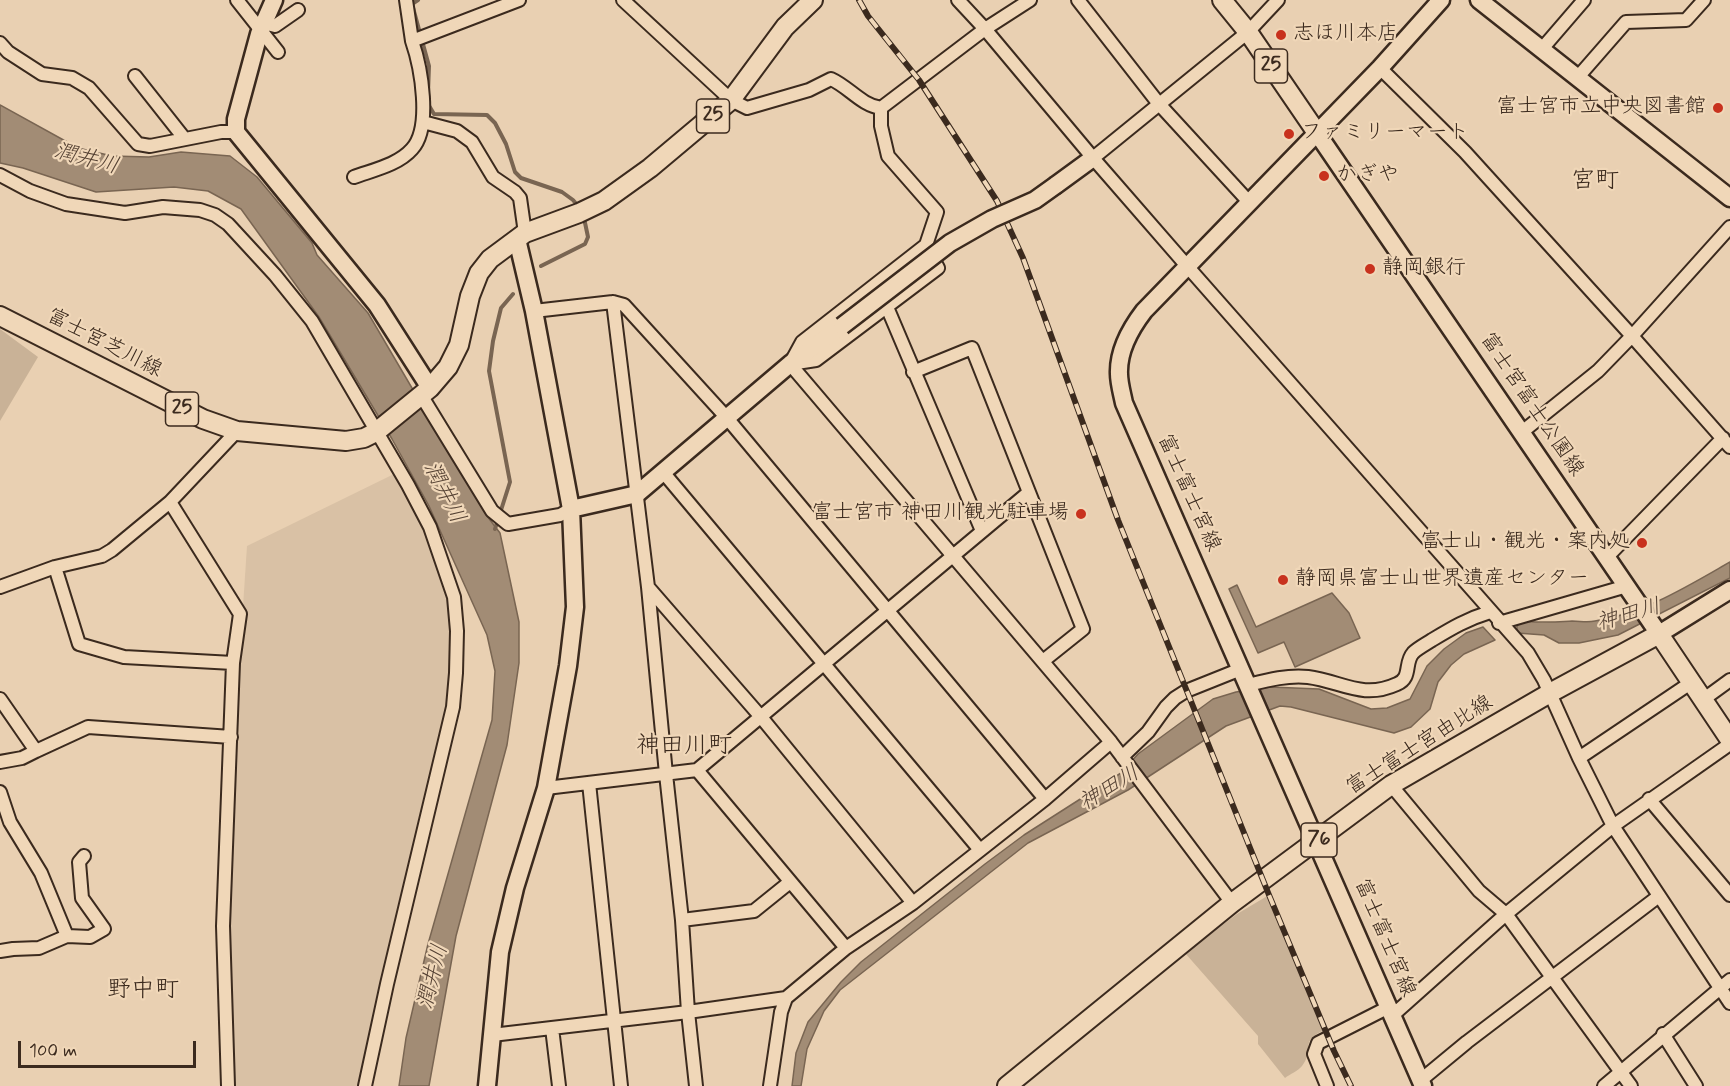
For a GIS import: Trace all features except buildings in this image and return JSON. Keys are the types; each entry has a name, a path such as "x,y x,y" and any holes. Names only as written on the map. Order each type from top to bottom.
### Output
{"main road":[{"name":"富士宮芝川線","path":"0,316 203,419 237,431 346,441 364,438 378,430 423,394 448,366 459,345 470,296 479,273 490,259 521,236 604,201 650,168 731,100 785,27 812,0"},
{"name":"25","path":"1222,0 1248,32 1317,133"},
{"path":"1654,628 1704,699 1730,742"},
{"name":"富士富士宮由比線","path":"1007,1086 1232,903 1391,785 1550,693 1654,628"}],"street":[{"path":"237,0 262,26 278,52"},
{"path":"274,0 262,26 237,119 236,132 377,306 423,394 492,511 508,524 560,514 571,509 637,494 790,364 950,243 992,219 1035,200 1093,158 1248,32 1278,0"},
{"path":"354,177 389,165 411,151 420,139 423,122 420,64 406,0"},
{"path":"414,40 519,0"},
{"path":"623,0 731,100 747,108 809,90 831,80 840,83 869,106 881,108 985,29 1030,0"},
{"path":"958,0 1187,266 1499,623 1528,653 1550,693 1613,826 1659,896 1725,983 1730,1003"},
{"path":"1078,0 1159,104 1249,202"},
{"name":"富士富士宮線","path":"1422,1083 1124,403 1119,373 1124,345 1132,326 1187,266 1380,68 1441,0"},
{"path":"1479,0 1730,198"},
{"path":"1541,50 1584,0"},
{"path":"1578,77 1626,22 1686,20 1704,0"},
{"path":"262,26 275,26 298,10"},
{"path":"0,43 8,52 42,74 72,78 89,88 138,144 150,146 184,138 236,132"},
{"path":"1380,68 1465,152 1726,442 1607,557"},
{"path":"135,76 184,138"},
{"path":"790,364 802,342 926,245 937,212 888,156 881,126 881,108"},
{"path":"423,122 458,131 472,142 493,177 520,198 521,236 571,509 575,608 568,666 546,788 515,888 500,952 487,1086"},
{"name":"富士宮富士公園線","path":"1317,133 1654,628"},
{"path":"0,175 30,191 66,204 125,213 163,207 200,210 228,224 275,275 312,321 378,430 430,527 454,597 457,631 453,707 365,1086"},
{"path":"1522,432 1598,371 1730,227"},
{"path":"790,364 816,360 938,268 926,245"},
{"path":"534,311 613,302 624,305 727,418 1045,799"},
{"path":"613,302 648,587 682,920 696,1086"},
{"path":"886,308 982,531"},
{"path":"913,372 972,348 1083,629 1043,661"},
{"path":"790,364 1111,742 1232,903"},
{"path":"0,587 55,567 102,556 112,550 170,502 237,431"},
{"path":"663,472 980,850"},
{"path":"546,788 698,771 1028,493"},
{"path":"170,502 240,614 233,663 222,926 228,1086"},
{"path":"55,567 80,644 124,657 233,663"},
{"path":"1499,623 1627,586"},
{"path":"648,587 761,717 913,903"},
{"path":"1654,628 1730,590"},
{"path":"1249,687 1276,678 1300,677 1316,678 1360,691 1372,691 1397,684 1407,674 1409,660 1416,650 1462,621 1490,612"},
{"path":"1125,761 1175,698 1241,669"},
{"path":"1704,699 1730,680"},
{"path":"1579,758 1692,682"},
{"path":"0,699 36,751"},
{"path":"0,762 21,758 88,727 231,737"},
{"path":"770,1086 781,1012 786,998 846,948 913,903 1045,799 1111,742"},
{"path":"1327,1086 1314,1054 1318,1043 1391,1011 1613,826 1730,742"},
{"path":"698,771 846,948"},
{"path":"589,783 621,1086"},
{"path":"1391,785 1479,891 1506,914 1631,1086"},
{"path":"0,792 9,822 41,873 67,936"},
{"path":"1649,799 1730,895"},
{"path":"0,951 39,948 67,936 90,937 104,929 82,898 79,862 84,856"},
{"path":"682,920 754,911 790,882"},
{"path":"1422,1083 1552,977 1659,896"},
{"path":"1604,1086 1725,983"},
{"path":"492,1035 786,998"},
{"path":"552,1028 559,1086"},
{"path":"1663,1034 1696,1086"}],"shaded area":[{"path":"0,329 38,357 0,421"},
{"path":"394,474 431,530 452,590 459,698 362,1086 229,1086 224,894 247,546"},
{"path":"1269,895 1325,1030 1309,1042 1306,1060 1302,1066 1285,1078 1258,1044 1258,1036 1185,953 1237,914"}],"water":[{"name":"潤井川","path":"0,105 78,148 112,156 149,157 181,152 230,156 257,177 312,243 317,255 368,313 487,516 500,533 519,622 519,663 507,745 456,936 429,1086 399,1086 406,1038 428,944 492,720 495,671 487,635 429,506 392,439 319,317 241,209 208,191 174,187 96,192 23,168 0,163"},
{"name":"神田川","path":"1730,562 1730,578 1618,635 1579,643 1559,643 1544,635 1517,633 1517,626 1521,621 1589,622 1648,606"},
{"path":"1237,585 1256,627 1332,593 1349,613 1360,638 1295,667 1284,642 1258,653 1229,589"},
{"name":"神田川","path":"1483,627 1495,640 1464,654 1451,665 1438,682 1430,709 1411,727 1394,733 1280,706 1226,726 1128,790 1028,843 840,990 824,1011 807,1049 801,1086 792,1086 796,1053 808,1022 861,962 985,864 1024,835 1121,773 1138,754 1213,699 1236,692 1270,687 1319,689 1371,709 1387,708 1410,699 1427,666 1444,649 1466,633"}],"waterway":[{"path":"418,0 412,4 429,66 428,93"},
{"path":"428,104 434,114 487,115 495,123 506,144 515,172 521,178 562,192 578,206"},
{"path":"541,266 585,244 588,237 584,218"},
{"path":"495,529 510,482 489,371 501,308 513,294"}],"railway":[{"path":"859,0 868,16 919,80 997,201 1023,258 1118,520 1269,895 1334,1051 1351,1086"}],"place":[{"name":"志ほ川本店","path":"1281,35"},
{"name":"富士宮市立中央図書館","path":"1718,108"},
{"name":"ファミリーマート","path":"1289,134"},
{"name":"かぎや","path":"1324,176"},
{"name":"静岡銀行","path":"1370,269"},
{"name":"富士宮市 神田川観光駐車場","path":"1081,514"},
{"name":"富士山・観光・案内処","path":"1642,543"},
{"name":"静岡県富士山世界遺産センター","path":"1283,580"}],"district":[{"name":"宮町","path":"1595,182"},
{"name":"神田川町","path":"684,747"},
{"name":"野中町","path":"143,991"}]}
